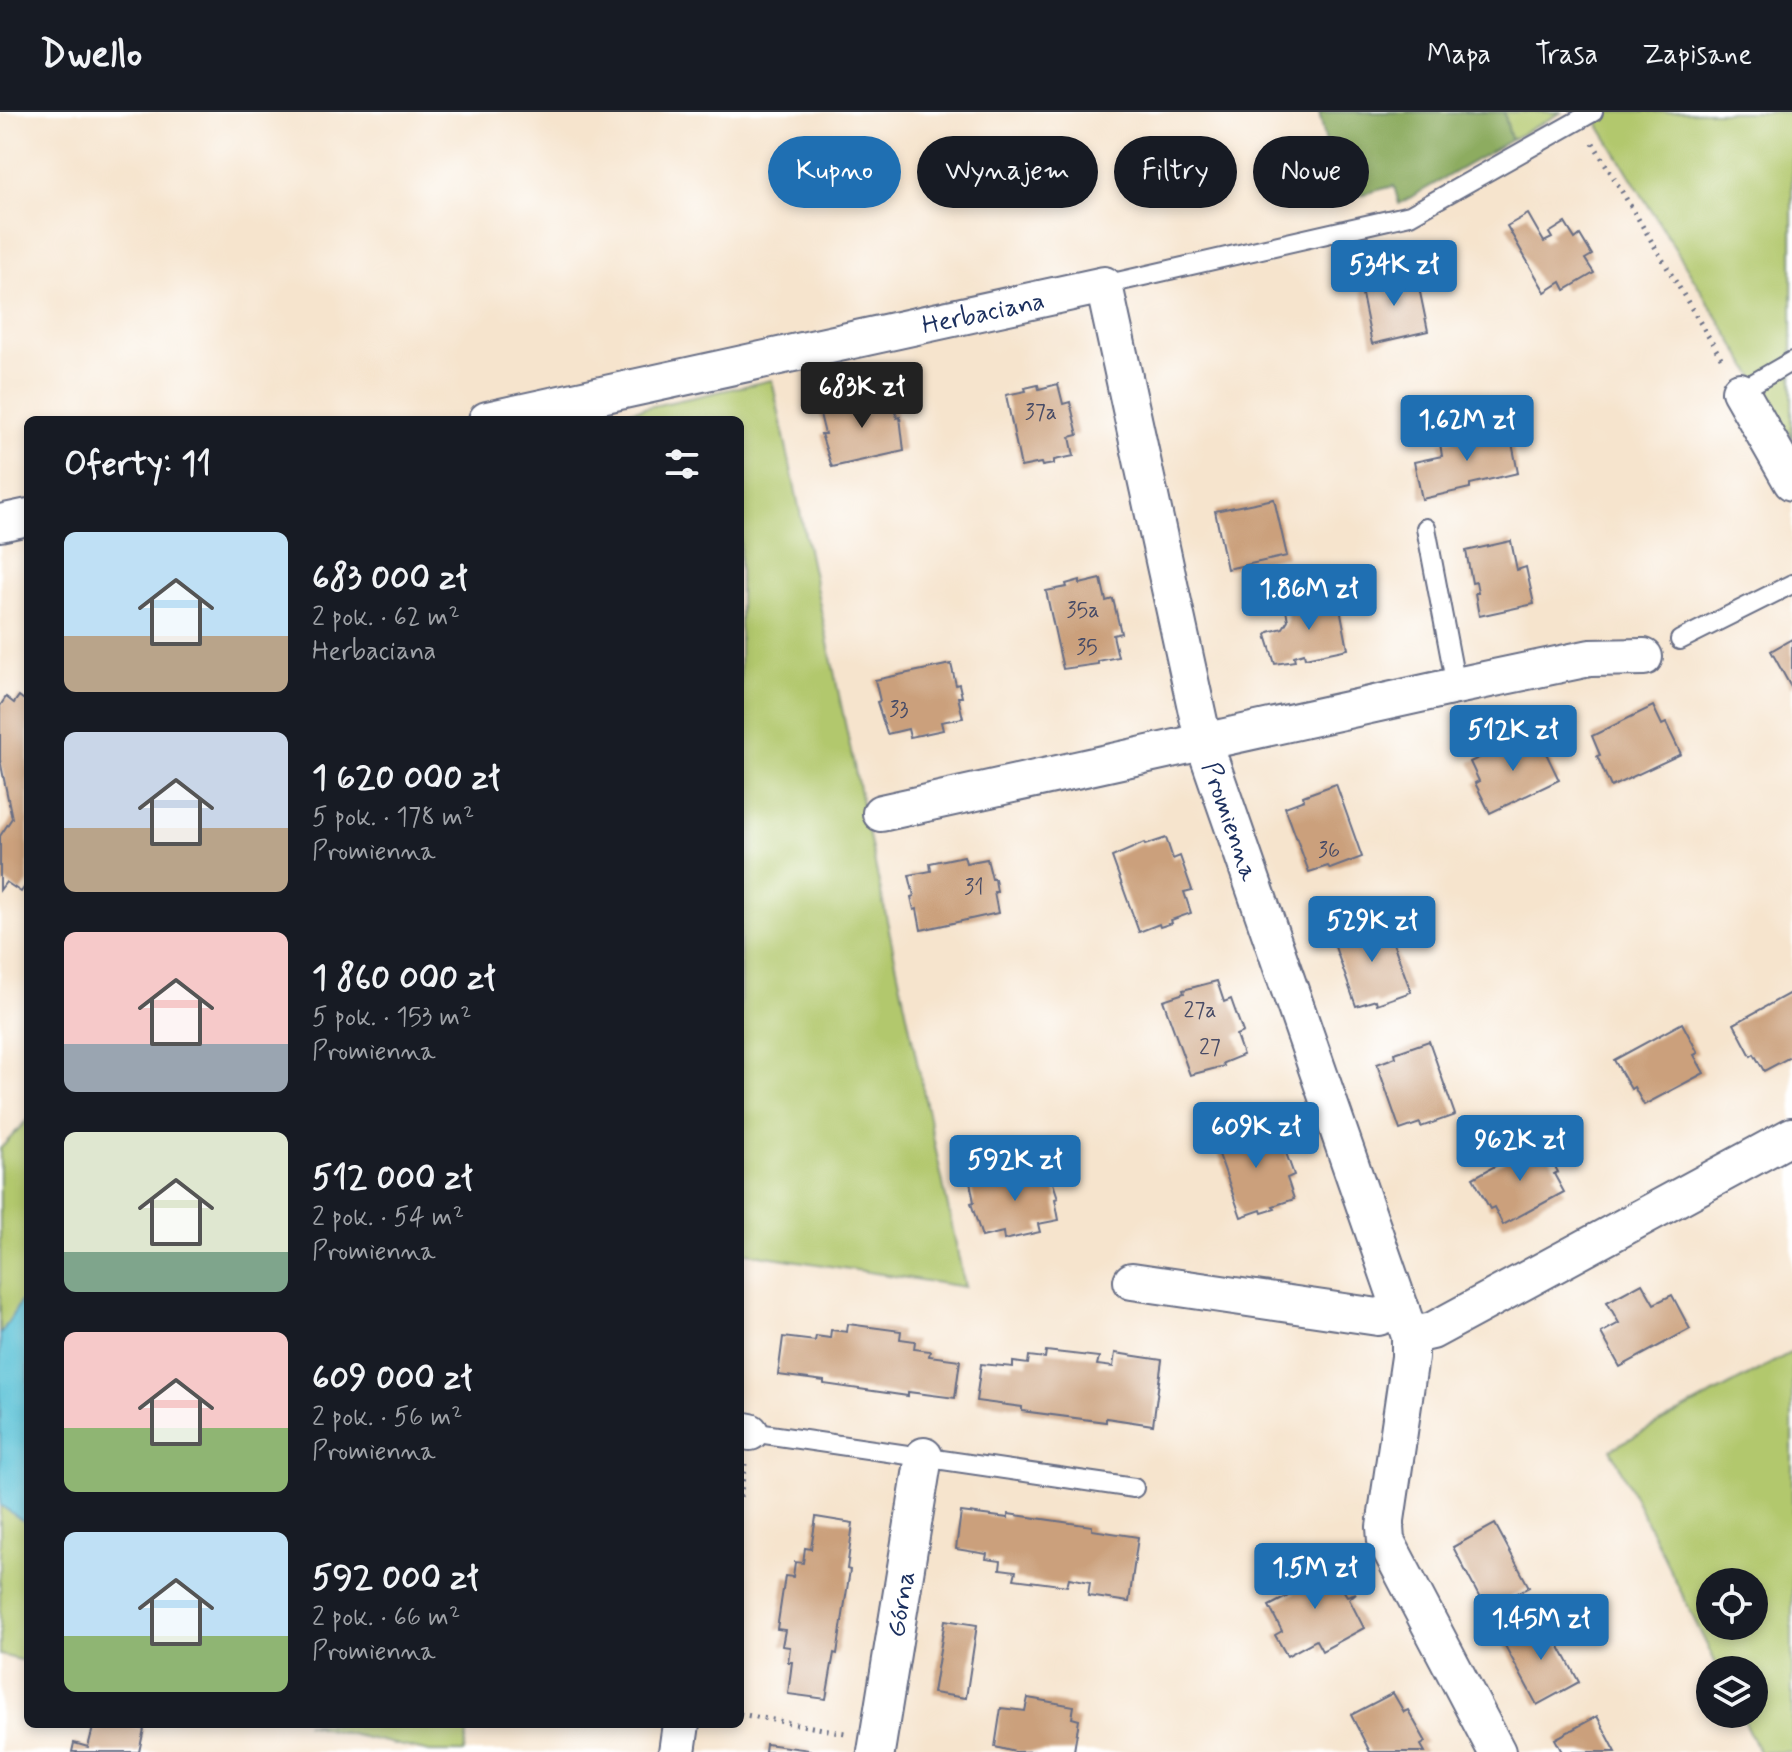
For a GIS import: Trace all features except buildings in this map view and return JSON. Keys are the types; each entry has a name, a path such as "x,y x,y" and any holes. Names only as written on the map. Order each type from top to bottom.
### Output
{"street":[{"name":"Herbaciana","path":"505,416 1104,285"},
{"name":"Promienna","path":"1104,285 1203,740 1405,1323 1410,1357 1385,1527 1386,1541 1497,1752"},
{"path":"1740,391 1792,482"},
{"path":"0,523 24,518"},
{"name":"Promienna","path":"881,813 1203,740 1590,658 1644,657"},
{"path":"1132,1281 1378,1317 1432,1331 1792,1136"},
{"name":"Górna","path":"877,1746 924,1456"},
{"path":"677,1752 680,1728"}],"lane":[{"path":"1104,285 1400,218 1586,116"},
{"path":"1740,391 1792,361"},
{"path":"1426,528 1456,686"},
{"path":"1680,640 1792,584"},
{"path":"745,1431 1134,1488"}],"path":[{"path":"1586,116 1740,391"},
{"path":"744,1715 877,1746"}],"green space":[{"path":"1319,112 1504,112 1511,140 1399,204 1394,186 1369,192 1369,136 1324,136"},
{"path":"1504,112 1562,112 1511,140"},
{"path":"1594,112 1792,112 1792,438 1600,127"},
{"path":"772,380 965,1287 744,1253 744,416 607,416"},
{"path":"24,1123 24,1661 0,1655 0,1149"},
{"path":"1792,1352 1792,1752 1759,1752 1747,1728 1768,1728 1768,1656 1712,1656 1704,1640 1768,1640 1768,1568 1696,1568 1696,1623 1611,1449"},
{"path":"323,1728 468,1728 464,1752 430,1752"}],"water":[{"path":"24,1296 24,1521 0,1505 0,1335"}]}
